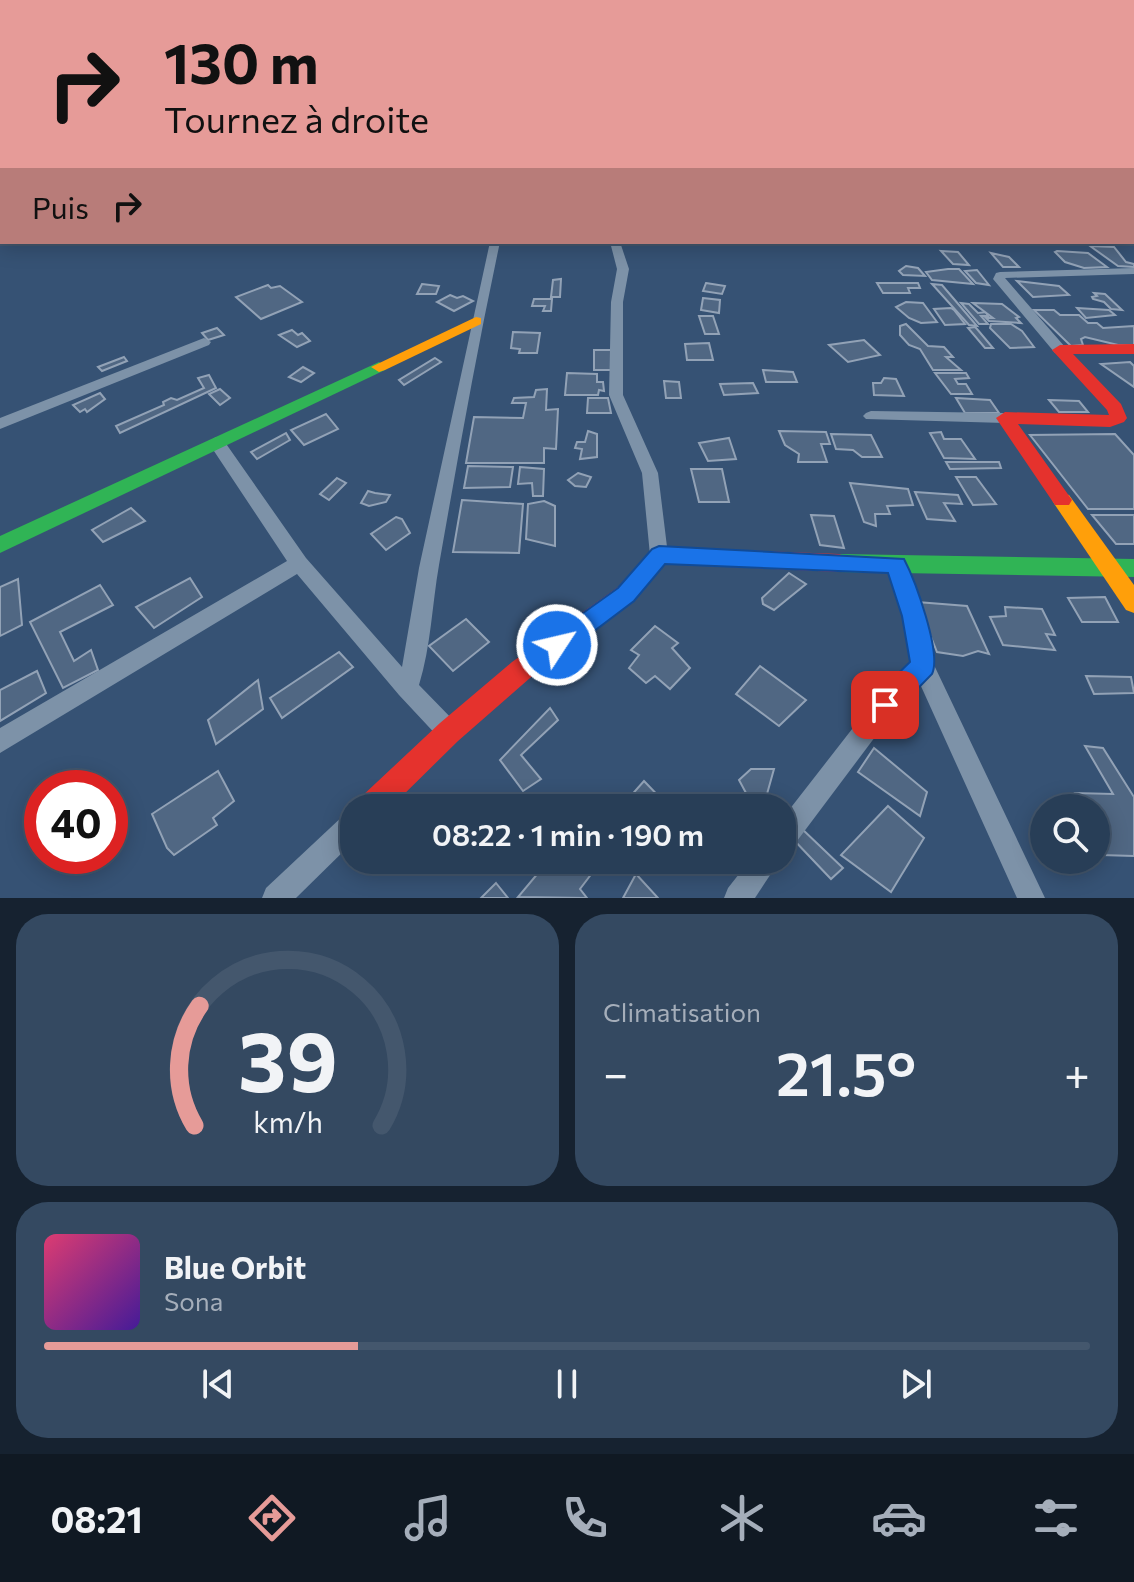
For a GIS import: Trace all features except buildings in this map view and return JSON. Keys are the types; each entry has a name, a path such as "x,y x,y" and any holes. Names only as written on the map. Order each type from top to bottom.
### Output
{"street":[{"path":"407,688 416,664 428,571 476,321 495,244"},
{"path":"385,794 449,732 521,670 626,594 659,555 650,473 616,395 617,302 623,269 616,244"},
{"path":"871,416 1110,421 1118,418 1115,408 999,279 1000,275 1134,271"},
{"path":"0,545 476,321"},
{"path":"0,424 204,342"},
{"path":"1060,350 1134,349"},
{"path":"1005,418 1039,472 1112,567 1134,603"},
{"path":"216,442 299,563 449,732"},
{"path":"659,555 897,565 1134,568"},
{"path":"0,741 299,563"},
{"path":"897,565 913,616 923,666 1031,898"},
{"path":"796,822 885,705 923,666"},
{"path":"276,898 340,836"},
{"path":"738,898 756,874"}],"traffic: fast":[{"path":"0,545 379,367"},
{"path":"839,563 1134,568"}],"traffic: slow":[{"path":"379,367 476,321"},
{"path":"1062,500 1134,603"}],"traffic: jam":[{"path":"1062,500 1005,418 1110,421 1118,418 1115,408 1060,350 1134,349"},
{"path":"385,794 449,732 521,670 626,594 659,555 839,563"}],"route":[{"path":"557,645 626,594 659,555 897,565 913,616 923,666 885,705"}]}
